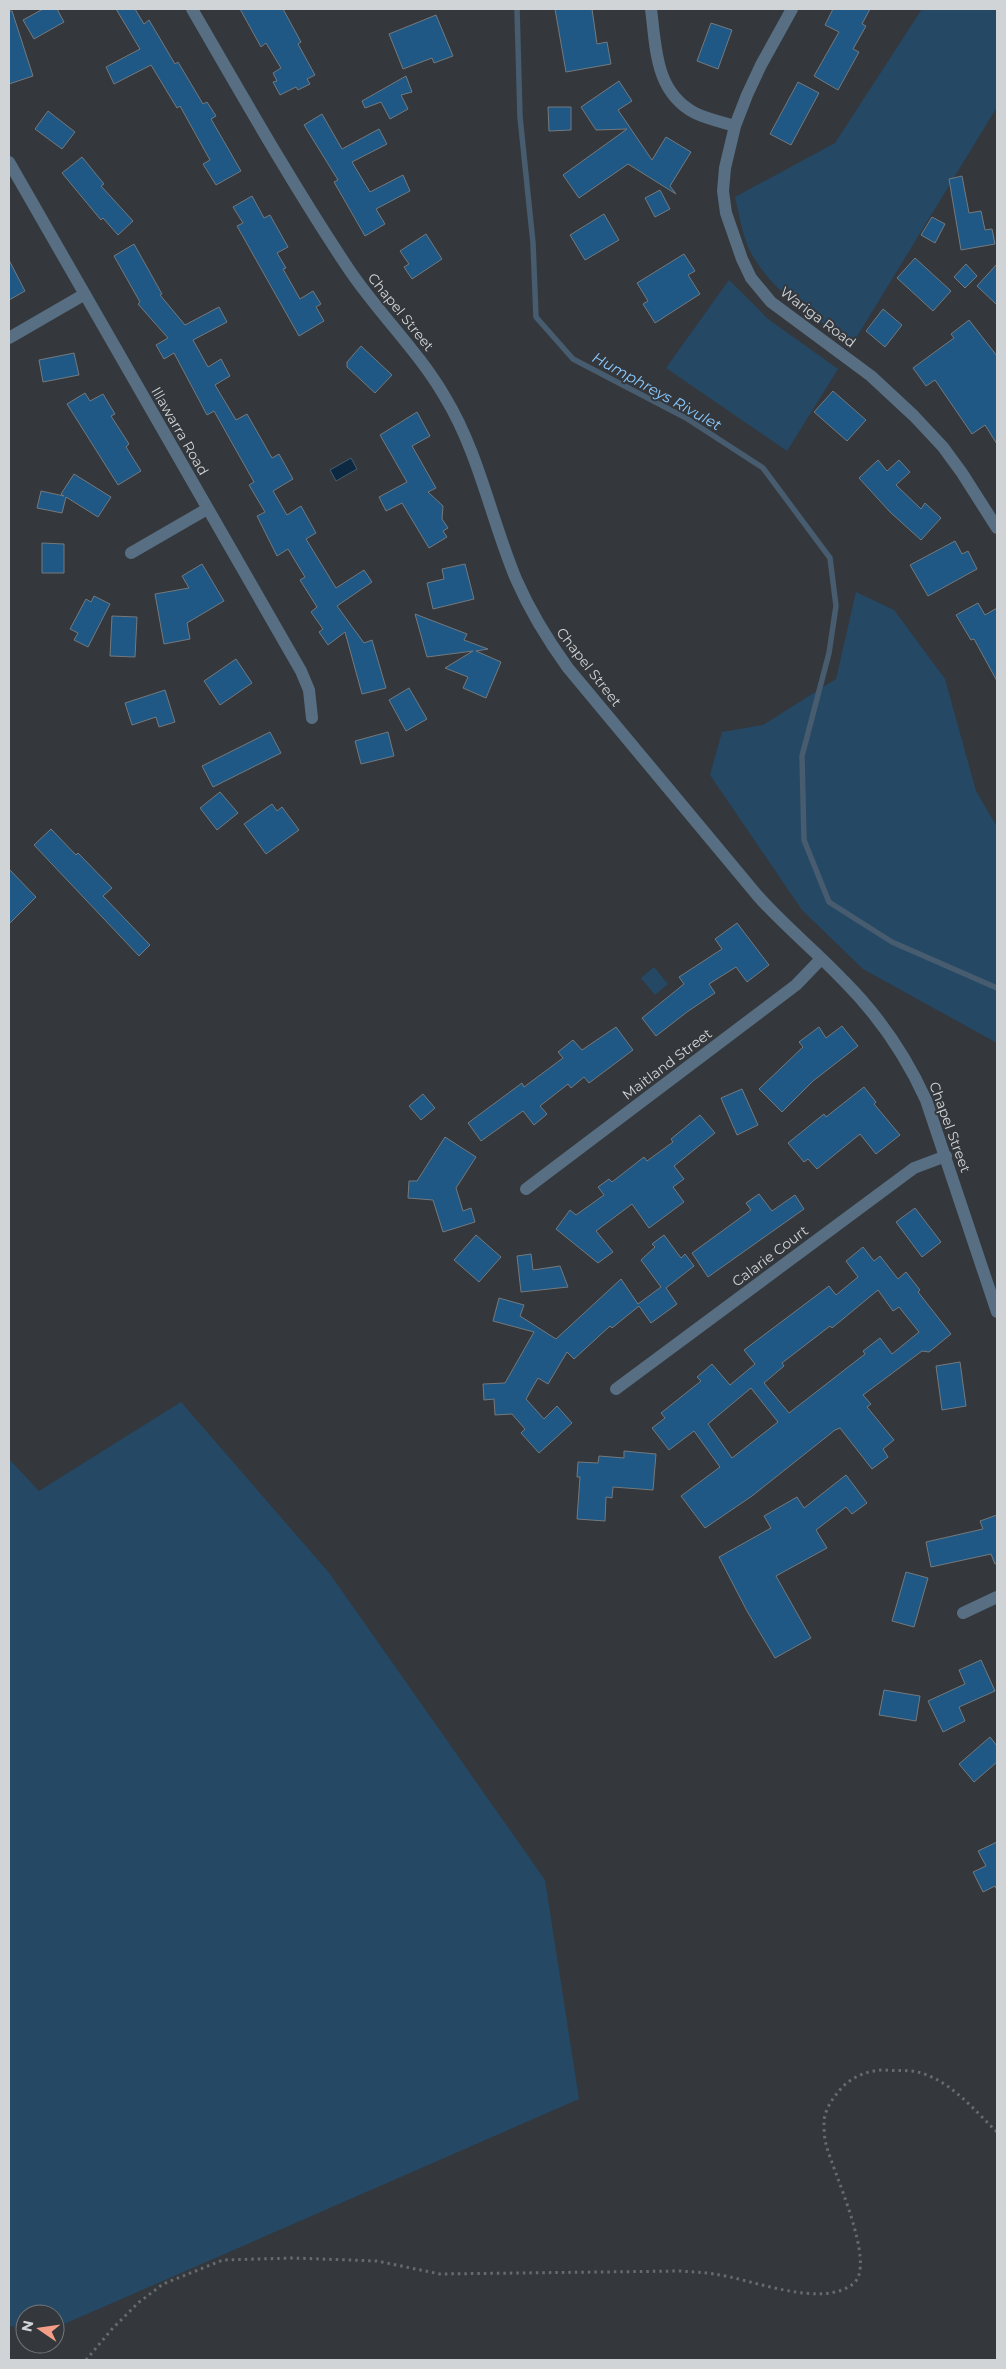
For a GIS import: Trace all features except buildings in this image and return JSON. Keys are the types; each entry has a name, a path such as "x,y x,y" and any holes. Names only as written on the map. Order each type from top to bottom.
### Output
{"street":[{"name":"Chapel Street","path":"192,9 346,266 405,340 445,397 473,454 515,577 528,606 546,637 568,668 757,895 779,920 844,980 870,1010 898,1048 926,1100 997,1312"},
{"path":"651,9 660,71 665,86 675,98 696,114 735,126"},
{"name":"Wariga Road","path":"792,9 761,65 735,126 725,168 723,191 733,238 751,278 771,302 871,376 914,416 943,447 997,528"},
{"name":"Illawarra Road","path":"9,162 301,671 310,690 312,718"},
{"path":"9,338 85,294"},
{"path":"131,553 207,510"},
{"name":"Maitland Street","path":"526,1189 796,985 822,960"},
{"name":"Calarie Court","path":"616,1389 914,1168 946,1156"},
{"path":"963,1613 997,1597"}],"path":[{"path":"86,2360 112,2329 138,2303 163,2284 223,2260 293,2258 377,2261 440,2274 680,2271 714,2274 806,2294 841,2292 856,2282 861,2266 860,2247 825,2142 824,2119 832,2099 845,2083 860,2075 880,2070 920,2073 950,2088 997,2132"}],"shaded area":[{"path":"922,9 997,9 997,107 853,343 808,313 781,291 769,278 749,249 735,197 835,143"},
{"path":"729,280 768,319 838,369 787,451 666,368"},
{"path":"351,458 357,469 336,481 330,470"},
{"path":"856,592 894,610 945,679 976,791 997,827 997,1043 863,969 802,910 710,775 722,732 763,725 836,679"},
{"path":"654,967 668,984 655,995 641,978"},
{"path":"181,1402 330,1574 545,1880 579,2099 65,2324 65,2304 15,2304 15,2327 9,2326 9,1459 39,1491"}],"waterway":[{"name":"Humphreys Rivulet","path":"517,9 520,117 533,243 536,317 573,359 686,418 763,468 830,558 836,606 829,653 802,756 804,840 829,902 892,942 997,988"}]}
